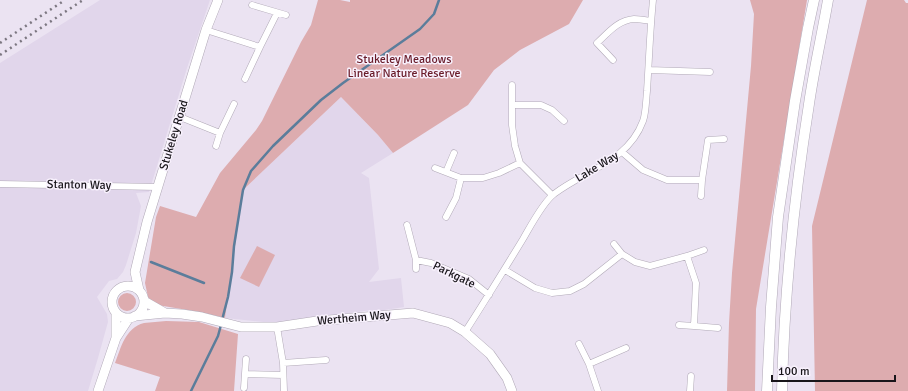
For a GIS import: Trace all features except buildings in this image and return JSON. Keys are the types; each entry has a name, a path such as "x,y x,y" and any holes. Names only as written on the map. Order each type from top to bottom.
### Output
{"main road":[{"name":"Stukeley Road","path":"139,290 135,272 147,222 206,30 218,0"},
{"path":"767,391 771,307 778,218 795,101 814,0"},
{"path":"782,391 785,308 793,218 809,104 828,0"},
{"name":"Stukeley Road","path":"122,287 135,272"},
{"path":"98,391 116,338 132,317 142,310 144,301 142,293 135,287 122,287 113,294 111,299 112,308 120,317 132,317"},
{"name":"Wertheim Way","path":"144,301 165,313"},
{"name":"Wertheim Way","path":"132,317 165,313 182,314 241,327 277,327 317,321 413,313 450,323 465,332 490,354 507,378 512,391"},
{"path":"116,314 116,338"}],"street":[{"name":"Lake Way","path":"505,270 552,195 606,163 622,152 635,138 644,120 653,0"},
{"path":"252,5 286,15"},
{"path":"246,79 276,13"},
{"path":"613,60 597,43 615,26 625,21 636,19 651,20"},
{"path":"206,30 260,47"},
{"path":"648,70 710,72"},
{"path":"512,85 512,125 515,146 520,163 552,195"},
{"path":"216,146 220,133 234,104"},
{"path":"512,105 541,105 552,110 564,121"},
{"path":"180,116 220,133"},
{"path":"702,196 702,180 708,140 724,139"},
{"path":"622,152 643,170 667,180 702,180"},
{"path":"446,172 454,153"},
{"path":"435,168 461,178 483,178 499,173 520,163"},
{"path":"446,217 456,198 461,178"},
{"name":"Stanton Way","path":"0,184 158,187"},
{"name":"Parkgate","path":"407,225 416,260 416,270"},
{"path":"614,244 622,254 635,262 650,266 704,250"},
{"path":"505,270 535,288 552,293 570,291 584,284 622,254"},
{"path":"687,256 696,283 694,326"},
{"name":"Parkgate","path":"416,260 431,263 469,279 489,295"},
{"name":"Parkgate","path":"465,332 505,270"},
{"path":"679,326 718,328"},
{"path":"277,327 283,363 284,391"},
{"path":"579,344 589,364 598,391"},
{"path":"589,364 626,348"},
{"path":"244,388 246,358"},
{"path":"283,363 326,360"},
{"path":"245,374 283,375"},
{"path":"690,391 691,376"}],"shaded area":[{"path":"100,0 210,0 187,68 149,192 136,193 141,206 136,233 126,265 123,272 117,279 109,281 97,297 107,314 108,322 88,391 0,391 0,63"},
{"path":"341,97 378,135 393,153 361,173 369,178 379,269 369,282 401,278 404,307 372,312 371,310 283,324 225,318 243,190"}],"green space":[{"name":"Stukeley Meadows Linear Nature Reserve","path":"318,0 340,0 350,2 350,0 583,0 569,24 520,50 494,70 468,105 393,153 378,135 341,97 243,190 225,318 157,305 148,297 145,283 156,217 160,206 196,217 220,173 262,121 311,25"},
{"path":"750,0 807,0 756,309 755,391 727,391 732,273 751,66 754,14"},
{"path":"867,0 904,0 908,3 908,391 815,391 812,226"},
{"path":"257,246 275,255 259,287 240,278"},
{"path":"127,293 133,296 136,302 133,308 127,311 121,308 118,302 121,296"},
{"path":"166,321 199,322 238,334 234,391 155,391 160,377 115,363 125,339 132,329 144,323"}],"waterway":[{"path":"222,320 228,297 243,190 251,171 273,146 321,100 420,29 434,14 439,0"},
{"path":"151,262 204,283"},
{"path":"191,391 218,336 221,325"}],"railway":[{"path":"0,43 65,0"},
{"path":"0,55 83,0"}]}
